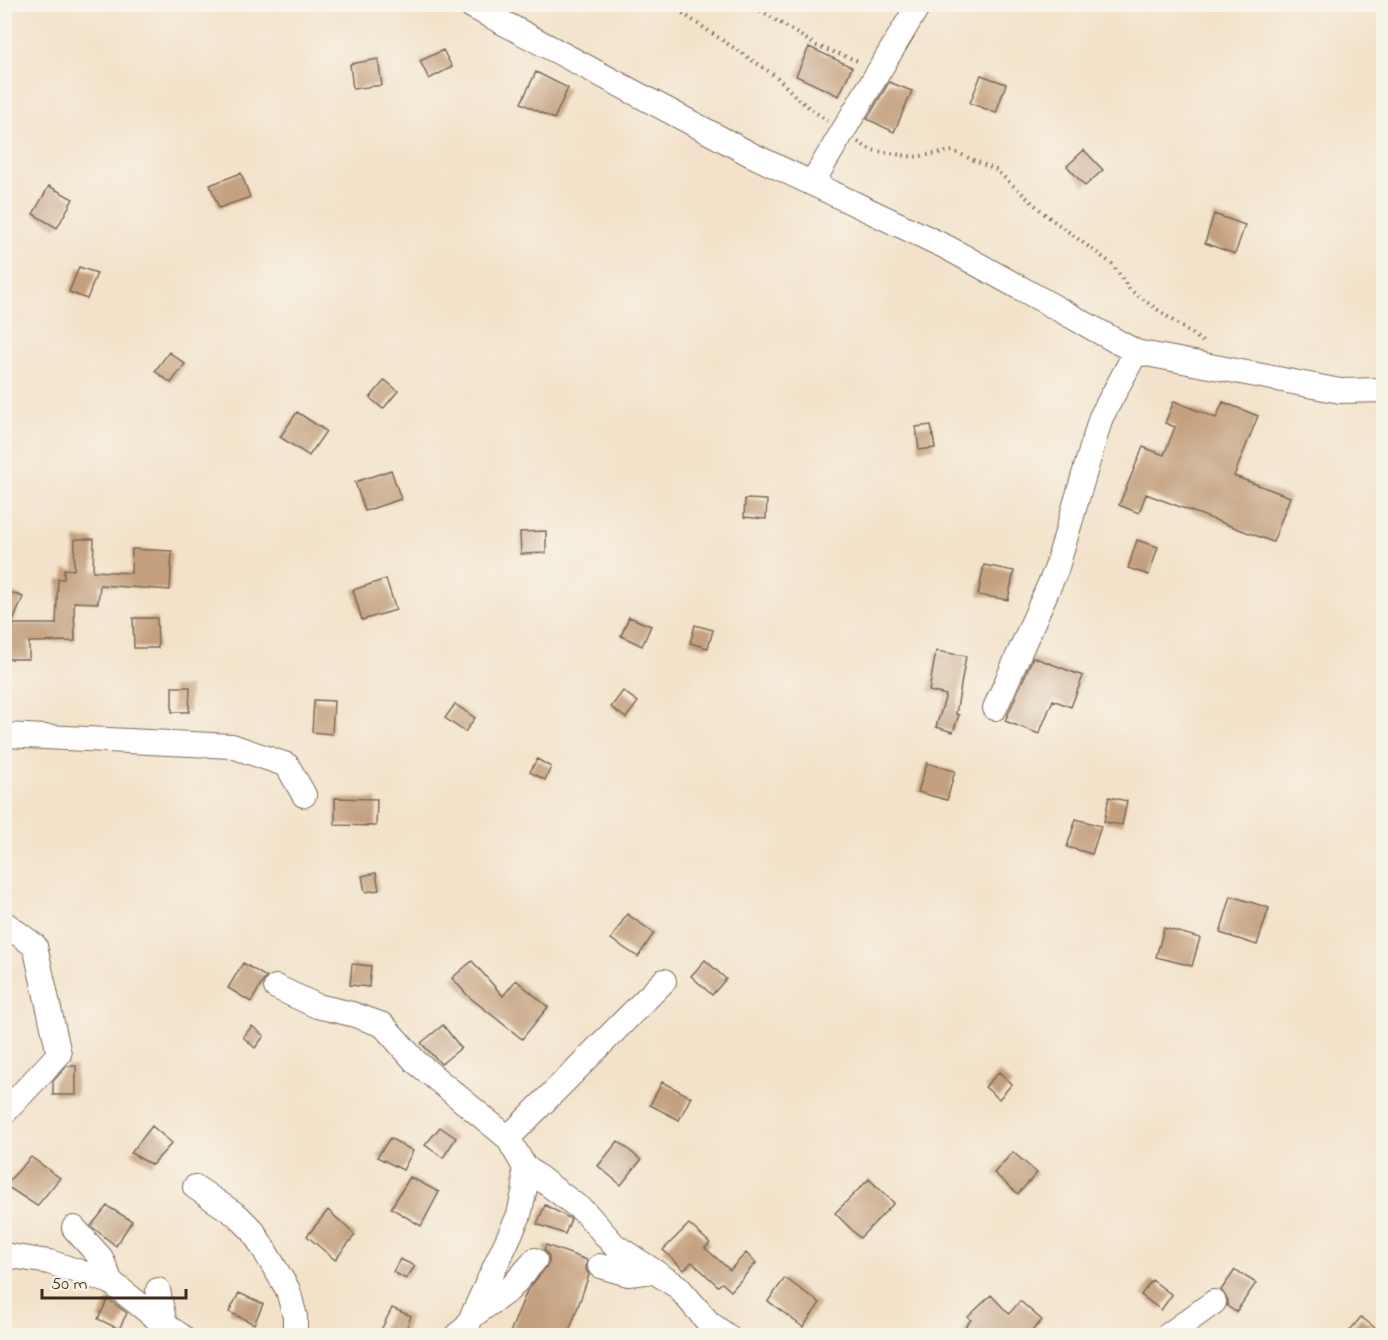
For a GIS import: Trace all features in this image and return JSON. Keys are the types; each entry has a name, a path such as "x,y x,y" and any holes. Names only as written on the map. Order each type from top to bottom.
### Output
{"street":[{"path":"468,4 750,154 948,248 1136,352 1340,391 1383,390"},
{"path":"812,183 919,4"},
{"path":"995,708 1056,570 1101,417 1136,352"},
{"path":"4,735 232,746 287,765 304,795"},
{"path":"4,923 35,946 59,1054 4,1113"},
{"path":"508,1138 664,981"},
{"path":"276,987 317,1006 352,1014 383,1025 416,1062 508,1138 524,1166 586,1213 614,1245 678,1287 709,1323 727,1335"},
{"path":"456,1335 467,1326 473,1315 519,1215 525,1188 524,1166"},
{"path":"195,1187 238,1216 253,1231 288,1290 295,1317 295,1335"},
{"path":"74,1228 101,1258 111,1282"},
{"path":"4,1255 49,1262 111,1282 173,1330"},
{"path":"473,1315 509,1290 535,1260"},
{"path":"600,1266 628,1274 654,1271"},
{"path":"158,1290 173,1330"},
{"path":"1179,1332 1214,1302"}],"path":[{"path":"675,4 682,13 777,77 798,99 842,133 871,150 914,157 953,152 996,170 1047,216 1112,264 1130,290 1211,348"},
{"path":"750,4 817,46 880,69"}],"building":[{"path":"809,47 852,67 839,96 796,76"},
{"path":"443,50 452,67 429,79 420,61"},
{"path":"378,59 382,85 353,89 350,64"},
{"path":"536,72 568,88 554,119 521,103"},
{"path":"981,75 1006,84 996,113 970,103"},
{"path":"889,82 912,91 894,132 867,119"},
{"path":"1084,150 1103,170 1085,186 1067,166"},
{"path":"241,173 250,197 219,208 210,185"},
{"path":"49,186 73,199 57,228 33,214"},
{"path":"1214,214 1245,225 1235,254 1205,243"},
{"path":"79,267 97,273 87,299 69,292"},
{"path":"169,352 185,364 171,383 155,371"},
{"path":"385,380 398,391 383,409 370,398"},
{"path":"1174,401 1216,418 1223,402 1258,416 1234,476 1290,497 1273,542 1146,494 1139,513 1119,505 1143,447 1164,455 1175,427 1165,423"},
{"path":"297,412 326,431 309,456 280,437"},
{"path":"931,425 935,448 919,450 916,427"},
{"path":"391,470 401,499 365,511 355,482"},
{"path":"745,499 767,500 766,519 744,517"},
{"path":"546,531 546,553 521,554 520,532"},
{"path":"75,539 94,539 93,571 131,573 132,549 172,551 170,590 100,585 98,603 74,602 75,641 29,642 29,659 4,659 4,590 23,597 12,624 56,624 58,579 64,579 64,569 74,570"},
{"path":"1137,540 1158,547 1149,575 1128,568"},
{"path":"984,565 1014,571 1008,600 978,595"},
{"path":"386,579 396,610 362,620 353,590"},
{"path":"629,617 651,626 642,646 621,636"},
{"path":"133,618 157,618 158,648 134,648"},
{"path":"695,625 713,630 708,648 690,643"},
{"path":"936,651 966,656 956,714 959,715 953,732 936,727 946,695 929,691"},
{"path":"1033,657 1083,676 1071,707 1053,700 1039,734 1005,721"},
{"path":"172,687 190,687 189,712 172,712"},
{"path":"623,691 638,702 626,718 611,707"},
{"path":"314,700 334,701 332,734 312,732"},
{"path":"455,704 475,718 465,732 445,718"},
{"path":"537,759 551,767 545,780 530,772"},
{"path":"927,763 955,771 947,800 918,792"},
{"path":"1109,797 1127,801 1122,825 1104,822"},
{"path":"335,798 377,799 376,826 335,825"},
{"path":"1076,819 1101,826 1092,854 1067,847"},
{"path":"376,873 379,890 365,892 362,876"},
{"path":"1231,896 1269,908 1257,945 1220,933"},
{"path":"627,914 654,933 638,957 611,939"},
{"path":"1164,928 1200,938 1192,966 1156,957"},
{"path":"705,960 726,979 712,995 691,976"},
{"path":"472,961 503,996 516,980 548,1007 522,1039 468,996 452,978"},
{"path":"243,963 266,977 251,1002 228,988"},
{"path":"352,964 371,966 369,987 350,985"},
{"path":"443,1025 461,1048 441,1064 421,1043"},
{"path":"252,1026 264,1036 255,1048 243,1037"},
{"path":"67,1066 76,1066 76,1095 53,1095 53,1081"},
{"path":"999,1072 1012,1084 999,1099 985,1087"},
{"path":"662,1082 691,1097 679,1120 650,1105"},
{"path":"152,1126 172,1143 152,1165 131,1153"},
{"path":"440,1127 456,1138 443,1158 425,1145"},
{"path":"390,1138 413,1151 403,1170 377,1157"},
{"path":"618,1141 641,1160 621,1185 598,1166"},
{"path":"1013,1152 1037,1173 1018,1194 994,1173"},
{"path":"31,1157 60,1178 37,1206 5,1185"},
{"path":"410,1177 439,1192 421,1226 391,1208"},
{"path":"869,1179 894,1203 860,1238 835,1213"},
{"path":"545,1205 571,1219 565,1234 537,1224"},
{"path":"107,1206 132,1221 116,1246 91,1226"},
{"path":"328,1210 355,1235 335,1260 307,1236"},
{"path":"689,1224 710,1243 705,1248 730,1270 746,1253 756,1263 731,1291 722,1283 718,1286 692,1262 684,1270 663,1250"},
{"path":"546,1245 587,1260 586,1269 589,1275 568,1335 509,1335 527,1291 549,1263 549,1256 544,1249"},
{"path":"400,1259 415,1266 406,1279 393,1272"},
{"path":"1235,1270 1256,1283 1236,1312 1227,1306 1228,1300 1221,1290"},
{"path":"785,1278 820,1303 803,1327 768,1301"},
{"path":"1152,1280 1172,1295 1161,1310 1141,1295"},
{"path":"239,1293 263,1304 254,1324 229,1312"},
{"path":"991,1295 1009,1314 1020,1301 1042,1320 1028,1335 958,1335 971,1320 968,1317"},
{"path":"108,1299 127,1313 119,1329 98,1319"},
{"path":"392,1308 411,1316 404,1335 391,1335 381,1330"},
{"path":"1361,1317 1383,1334 1383,1335 1346,1335"}]}
